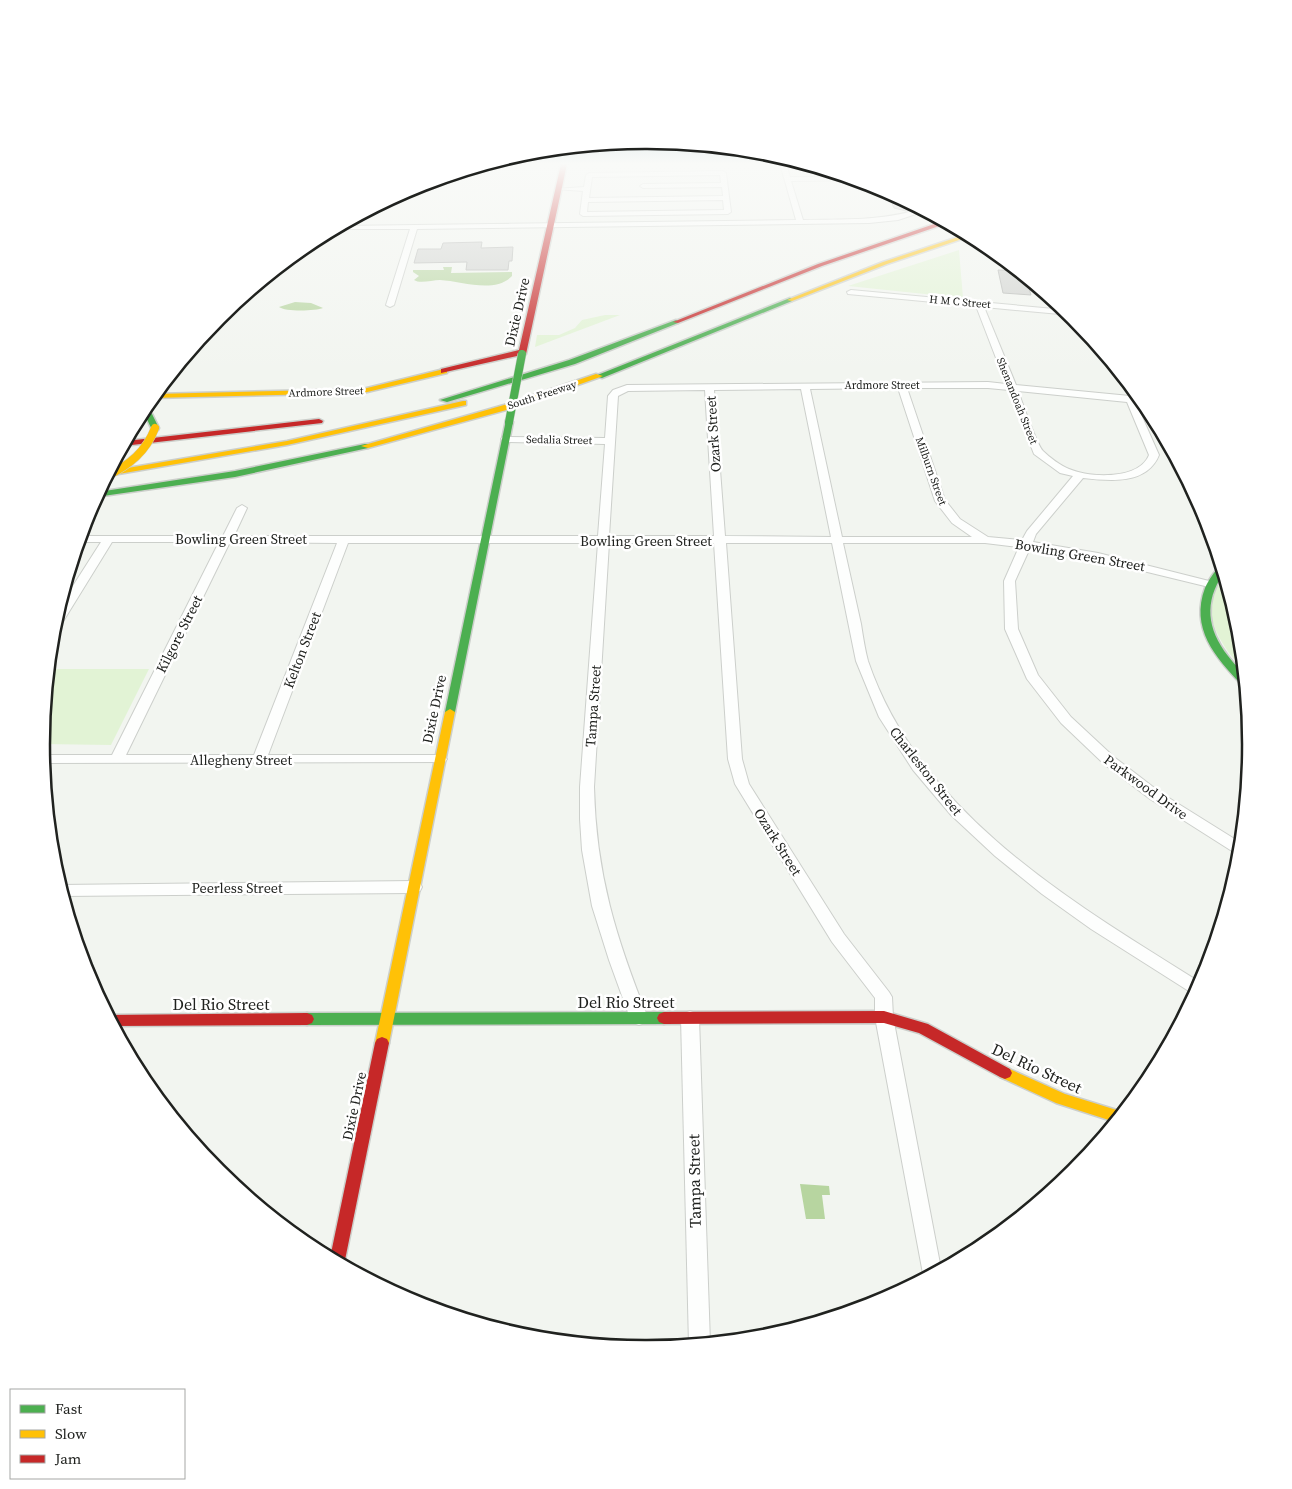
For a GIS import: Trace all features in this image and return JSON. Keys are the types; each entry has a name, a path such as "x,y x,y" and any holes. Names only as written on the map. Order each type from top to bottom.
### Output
{"main road":[{"name":"Dixie Drive","path":"338,1255 506,440 522,352 550,233"},
{"path":"437,392 539,362 626,332 808,259 892,233"},
{"path":"119,466 182,457 351,423 483,391 607,349 829,262 912,233"},
{"path":"115,474 183,464 359,429 486,397 609,356 862,258 943,233"},
{"name":"South Freeway","path":"105,494 217,476 307,459 490,412 640,361 762,312 965,242"},
{"name":"Ardmore Street","path":"163,396 368,390 522,352"},
{"path":"117,470 135,460 153,438 155,428 148,416"},
{"path":"125,456 202,444 324,419 132,443"},
{"path":"118,504 307,459"},
{"path":"1217,575 1209,584 1204,597 1204,616 1210,636 1222,656 1238,675"},
{"name":"Del Rio Street","path":"118,1020 884,1017 911,1023 929,1030 959,1049 1048,1094 1099,1113 1112,1116"}],"street":[{"path":"390,305 412,233"},
{"name":"H M C Street","path":"851,292 1055,312"},
{"name":"Shenandoah Street","path":"979,304 1038,452 1064,471 1080,475"},
{"name":"Charleston Street","path":"805,385 862,661 873,695 889,725 916,764 949,804 1021,871 1067,905 1192,985"},
{"name":"Ardmore Street","path":"621,390 709,386 900,385 1011,387 1130,399"},
{"name":"Milburn Street","path":"900,385 940,502 956,521 985,540"},
{"name":"Ozark Street","path":"709,386 735,759 742,784 838,938 883,997 884,1017 931,1268"},
{"name":"Tampa Street","path":"621,390 613,396 605,540 587,787 588,842 598,902 615,958 640,1018"},
{"path":"1080,475 1114,478 1136,474 1147,469 1153,463 1154,455 1130,399"},
{"name":"Sedalia Street","path":"506,440 611,440"},
{"name":"Parkwood Drive","path":"1080,475 1024,543 1014,567 1010,587 1009,610 1016,644 1046,696 1075,730 1117,769 1201,827 1233,845"},
{"name":"Kilgore Street","path":"117,759 242,508"},
{"name":"Bowling Green Street","path":"87,539 985,540 1024,543 1115,559 1209,584"},
{"path":"66,608 109,539"},
{"name":"Kelton Street","path":"260,760 344,539"},
{"name":"Allegheny Street","path":"50,759 440,759"},
{"name":"Peerless Street","path":"68,890 414,887"},
{"name":"Tampa Street","path":"690,1018 699,1338"}],"shaded area":[{"path":"959,250 963,298 848,286"},
{"path":"443,267 452,267 451,273 512,272 512,276 497,284 487,285 440,280 423,282 414,280 419,276 413,270 444,270"},
{"path":"295,302 311,303 323,308 287,310 279,307"},
{"path":"605,315 620,315 535,347 537,335 559,335 575,328 582,320"},
{"path":"1219,582 1231,628 1236,661 1225,647 1212,619 1212,597"},
{"path":"55,669 149,669 111,745 50,744"},
{"path":"800,1184 829,1186 830,1195 822,1195 825,1219 806,1219"}],"building":[{"path":"482,242 481,248 513,247 512,261 509,261 508,270 466,270 467,262 414,263 418,249 441,249 443,243"},
{"path":"998,270 1009,272 1029,288 1031,295 1003,293"}],"traffic: fast":[{"path":"599,376 790,300"},
{"path":"444,400 572,362 676,322"},
{"path":"509,422 522,354"},
{"path":"148,416 155,428"},
{"path":"450,712 509,422"},
{"path":"105,494 235,474 365,446"},
{"path":"1217,575 1211,584 1206,599 1205,614 1214,643 1222,656 1238,674"},
{"path":"307,1019 664,1018"}],"traffic: slow":[{"path":"790,300 885,263 960,238"},
{"path":"163,396 363,391 444,371"},
{"path":"365,446 507,407 599,376"},
{"path":"116,473 287,443 463,403"},
{"path":"117,471 130,463 143,451 152,437 155,428"},
{"path":"382,1043 450,712"},
{"path":"1005,1073 1061,1099 1112,1115"}],"traffic: jam":[{"path":"522,354 549,233"},
{"path":"676,322 820,265 912,233"},
{"path":"444,371 523,351"},
{"path":"132,443 319,421"},
{"path":"664,1018 884,1017 923,1028 1005,1073"},
{"path":"117,1020 307,1019"},
{"path":"338,1255 382,1043"}]}
